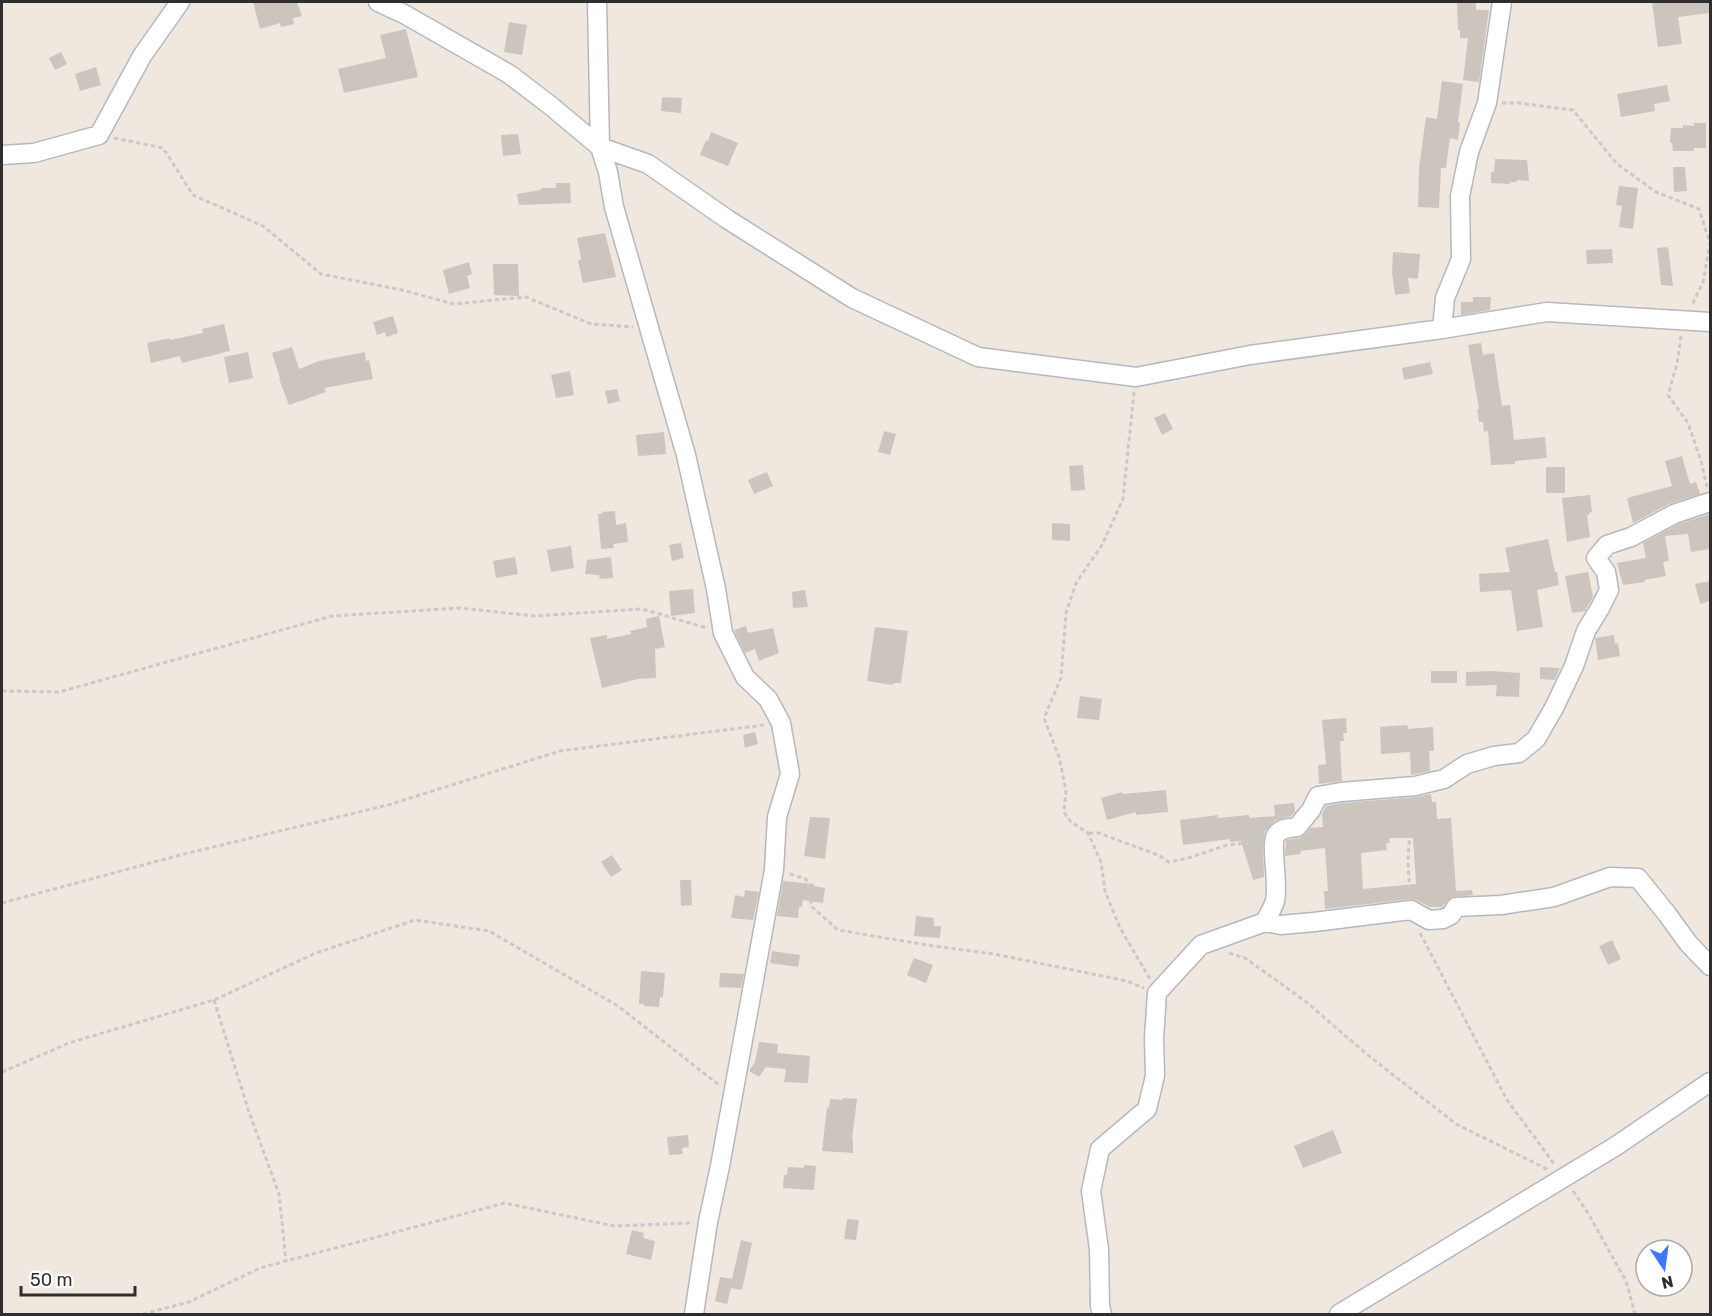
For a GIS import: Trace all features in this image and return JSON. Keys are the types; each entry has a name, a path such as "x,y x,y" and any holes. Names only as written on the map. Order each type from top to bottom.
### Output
{"street":[{"path":"2,155 34,153 99,135 142,56 180,2"},
{"path":"378,2 404,14 508,74 600,147 648,164 727,219 852,298 978,357 1136,377 1250,355 1442,329 1546,312 1710,322"},
{"path":"597,2 600,147 608,172 614,207 686,455 716,589 723,633 745,677 768,699 780,723 790,774 777,817 774,870 708,1222 694,1314"},
{"path":"1442,329 1445,298 1461,259 1460,196 1469,152 1487,103 1502,2"},
{"path":"1265,922 1275,900 1277,875 1273,840 1278,832 1297,827 1311,810 1318,796 1415,786 1444,778 1467,764 1494,756 1519,753 1536,738 1554,708 1574,666 1586,631 1609,590 1606,572 1596,558 1606,544 1631,537 1674,514 1707,503"},
{"path":"1102,1314 1099,1249 1091,1191 1100,1149 1147,1109 1155,1076 1154,1038 1158,993 1201,945 1265,922 1281,925 1410,910 1429,920 1443,919 1450,915 1456,907 1501,905 1554,897 1610,877 1638,878 1688,943 1710,966"},
{"path":"1339,1314 1616,1146 1710,1082"}],"path":[{"path":"1487,103 1518,103 1573,110 1617,164 1656,192 1699,209 1710,243 1703,282 1684,321 1677,364 1668,395 1688,423 1707,485 1707,503"},
{"path":"99,135 163,148 193,195 263,226 321,274 402,290 454,304 526,297 591,324 650,329"},
{"path":"1136,377 1123,499 1102,545 1076,583 1066,613 1061,678 1044,718 1059,757 1066,790 1064,812 1071,822 1088,833 1099,833 1158,855 1169,862 1227,845 1273,840"},
{"path":"2,691 59,692 332,616 459,608 535,616 642,609 723,633"},
{"path":"2,903 184,854 388,806 560,751 780,723"},
{"path":"1408,786 1410,910 1414,922 1507,1100 1588,1213 1626,1281 1635,1314"},
{"path":"1088,833 1101,862 1105,891 1120,928 1158,993"},
{"path":"774,870 806,879 812,907 838,930 994,954 1127,981 1158,993"},
{"path":"2,1072 69,1042 214,999 316,953 415,920 489,931 618,1006 733,1096"},
{"path":"1201,945 1245,957 1305,1000 1369,1056 1456,1124 1563,1177"},
{"path":"214,999 248,1108 279,1194 286,1261"},
{"path":"143,1314 189,1302 260,1268 505,1203 614,1226 708,1222"}],"building":[{"path":"253,2 297,2 302,16 293,18 294,24 281,27 280,23 260,29"},
{"path":"1457,2 1476,2 1476,10 1489,10 1479,82 1463,80 1468,38 1460,38"},
{"path":"1652,2 1710,2 1710,13 1678,17 1682,44 1658,47"},
{"path":"509,22 527,25 522,55 504,52"},
{"path":"406,29 418,77 344,93 338,69 386,58 380,35"},
{"path":"61,52 67,64 55,70 49,58"},
{"path":"96,67 101,85 80,91 75,74"},
{"path":"1442,81 1463,84 1458,140 1450,138 1446,168 1441,168 1439,208 1418,207 1419,168 1426,117 1437,119"},
{"path":"1667,85 1670,101 1654,104 1655,111 1621,117 1617,94"},
{"path":"662,97 682,98 681,113 661,111"},
{"path":"1694,123 1706,123 1706,148 1694,148 1694,151 1673,151 1672,143 1670,143 1671,128 1683,128 1683,125 1694,126"},
{"path":"711,132 738,143 728,166 700,155"},
{"path":"518,134 521,154 503,156 501,135"},
{"path":"1495,159 1527,160 1529,181 1517,180 1510,184 1491,183 1491,172 1494,172"},
{"path":"1673,167 1685,167 1687,191 1674,192"},
{"path":"556,183 570,183 571,203 519,205 517,194 541,190 541,188 556,188"},
{"path":"1619,186 1638,188 1633,229 1619,227 1622,206 1616,205"},
{"path":"605,233 616,277 583,283 578,261 581,259 577,238"},
{"path":"1668,247 1673,286 1661,285 1657,248"},
{"path":"1612,249 1613,263 1587,264 1586,250"},
{"path":"1393,252 1420,254 1418,279 1408,278 1410,293 1395,295 1392,273"},
{"path":"469,262 472,274 467,276 470,288 449,294 443,270"},
{"path":"493,264 518,264 519,296 494,295"},
{"path":"1473,297 1491,297 1490,310 1461,315 1461,302 1473,302"},
{"path":"393,316 398,333 386,337 385,332 377,335 373,322"},
{"path":"224,324 230,351 182,363 180,356 151,363 147,343 203,333 202,329"},
{"path":"1481,343 1483,355 1494,353 1502,406 1510,405 1514,440 1545,437 1547,458 1515,461 1515,464 1491,465 1488,431 1484,432 1483,422 1479,422 1477,409 1479,409 1468,345"},
{"path":"292,347 299,369 319,361 365,352 373,379 324,388 326,392 289,405 272,353"},
{"path":"248,352 253,378 229,383 224,357"},
{"path":"1430,362 1433,374 1404,380 1402,368"},
{"path":"570,371 574,395 556,398 551,375"},
{"path":"617,389 620,401 608,404 605,391"},
{"path":"1165,413 1173,429 1162,435 1154,418"},
{"path":"884,431 896,434 890,455 878,452"},
{"path":"664,432 666,454 638,456 636,435"},
{"path":"1682,456 1690,484 1696,482 1700,494 1669,504 1633,523 1627,498 1672,486 1665,461"},
{"path":"1083,465 1085,490 1071,491 1069,466"},
{"path":"1546,467 1565,467 1565,493 1546,493"},
{"path":"767,472 773,486 754,494 748,480"},
{"path":"1590,495 1592,512 1587,515 1590,537 1567,542 1562,498"},
{"path":"615,511 616,525 626,523 628,542 613,544 614,548 601,549 598,514"},
{"path":"1710,514 1710,549 1691,552 1688,534 1665,536 1669,561 1663,562 1666,576 1623,585 1617,563 1646,558 1643,543 1678,524"},
{"path":"1052,523 1070,524 1070,541 1052,540"},
{"path":"1548,539 1559,585 1537,590 1543,627 1517,631 1511,590 1480,592 1479,574 1510,572 1505,548"},
{"path":"681,543 684,558 672,561 669,545"},
{"path":"571,546 574,568 551,572 547,550"},
{"path":"515,557 518,574 496,578 493,561"},
{"path":"611,557 613,578 600,579 599,575 585,574 587,560"},
{"path":"1588,572 1593,597 1585,611 1572,613 1565,576"},
{"path":"1710,581 1710,601 1700,604 1695,584"},
{"path":"693,589 695,613 671,616 669,591"},
{"path":"805,590 808,607 793,608 792,592"},
{"path":"659,616 665,647 655,649 656,678 638,679 602,688 590,638 607,635 607,639 631,634 630,631 647,627 646,619"},
{"path":"746,626 748,633 773,628 779,653 759,661 755,649 745,653 734,630"},
{"path":"875,627 908,631 901,683 893,685 867,681"},
{"path":"1614,635 1620,656 1598,660 1595,638"},
{"path":"1540,667 1560,668 1555,680 1540,679"},
{"path":"1431,671 1457,671 1457,683 1431,683"},
{"path":"1466,672 1520,673 1519,697 1496,696 1497,685 1466,686"},
{"path":"1080,696 1102,699 1099,720 1077,718"},
{"path":"1346,718 1347,733 1343,733 1344,741 1340,741 1342,781 1319,784 1318,765 1326,764 1322,720"},
{"path":"1405,725 1408,729 1433,727 1434,751 1429,751 1430,771 1411,775 1410,752 1381,754 1380,727"},
{"path":"755,732 758,744 745,748 743,735"},
{"path":"1166,790 1168,812 1136,815 1136,812 1107,820 1101,798 1122,792 1123,794"},
{"path":"1431,794 1432,802 1436,802 1437,819 1451,818 1456,891 1472,890 1473,895 1451,897 1442,907 1430,907 1410,899 1325,909 1324,891 1328,891 1325,848 1300,851 1301,854 1285,856 1286,840 1299,838 1310,828 1323,827 1322,814 1326,806","holes":["1389,838 1413,838 1416,884 1363,889 1361,853 1387,850 1386,843 1390,843"]},
{"path":"1294,803 1295,812 1291,816 1275,821 1265,831 1264,877 1253,880 1241,841 1230,842 1230,839 1183,845 1180,820 1218,815 1218,818 1249,815 1249,818 1275,816 1274,805"},
{"path":"810,817 830,818 825,859 804,856"},
{"path":"612,855 622,870 611,877 601,862"},
{"path":"680,880 691,880 692,905 681,906"},
{"path":"783,881 814,884 814,886 825,888 823,903 803,900 802,907 799,907 798,918 777,916"},
{"path":"745,890 759,892 753,920 731,918 735,895 744,897"},
{"path":"916,916 934,918 934,926 941,926 940,938 914,936"},
{"path":"1612,940 1621,959 1608,965 1599,946"},
{"path":"772,951 800,955 798,967 770,963"},
{"path":"914,958 933,965 926,983 907,975"},
{"path":"641,971 665,973 663,997 660,997 659,1007 639,1004"},
{"path":"720,973 744,974 741,988 719,987"},
{"path":"759,1042 778,1044 777,1053 810,1056 808,1083 784,1082 786,1069 766,1067 759,1077 749,1071 755,1062"},
{"path":"843,1098 857,1099 852,1139 853,1153 822,1151 830,1099 843,1100"},
{"path":"1333,1130 1342,1153 1303,1168 1294,1146"},
{"path":"688,1135 689,1147 682,1148 683,1154 669,1155 667,1137"},
{"path":"804,1165 816,1166 814,1190 783,1188 784,1175 787,1175 788,1167 804,1168"},
{"path":"847,1219 859,1220 856,1240 844,1239"},
{"path":"632,1230 644,1233 643,1238 655,1241 651,1260 626,1254"},
{"path":"741,1240 752,1243 742,1290 731,1288 727,1304 715,1301 720,1277 732,1279"}]}
